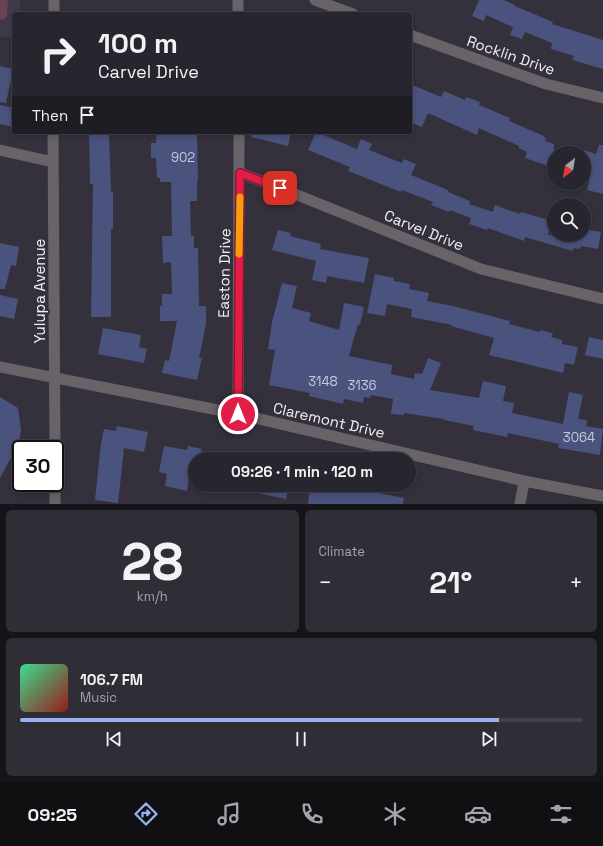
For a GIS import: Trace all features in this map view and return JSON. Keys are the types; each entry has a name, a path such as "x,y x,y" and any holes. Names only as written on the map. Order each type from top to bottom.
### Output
{"street":[{"path":"54,0 54,12"},
{"path":"238,0 238,12"},
{"path":"315,0 348,12"},
{"name":"Rocklin Drive","path":"412,36 546,84 603,98"},
{"name":"Yulupa Avenue","path":"53,134 55,440"},
{"name":"Easton Drive","path":"238,414 239,134"},
{"path":"0,150 53,162"},
{"name":"Carvel Drive","path":"240,173 481,269 603,299"},
{"name":"Claremont Drive","path":"0,367 238,414 524,481 603,496"},
{"path":"520,504 524,481"},
{"path":"56,492 56,504"}],"shaded area":[{"path":"0,0 20,0 20,12 12,12 12,39 0,36"},
{"path":"0,0 8,0 7,16 3,20 0,19"}],"building":[{"path":"479,0 504,0 553,22 552,24 603,40 603,69 572,60 574,56 551,49 552,43 525,32 522,39 510,35 513,27 486,15 484,21 472,16"},
{"path":"0,66 12,69 12,74 6,103 0,102"},
{"path":"412,85 441,97 444,91 465,100 466,97 480,102 479,105 510,118 509,121 544,136 543,137 546,138 545,141 554,144 554,146 547,146 547,166 525,158 527,152 519,148 519,146 479,128 477,135 428,113 422,127 412,123"},
{"path":"0,105 12,108 12,127 0,124"},
{"path":"89,134 109,134 111,192 113,192 113,229 111,229 111,317 91,317 93,184 90,184"},
{"path":"157,134 197,134 197,201 190,201 191,236 194,236 194,248 198,248 199,306 206,306 206,324 199,358 202,358 197,380 162,373 165,360 169,361 177,321 160,321 162,294 172,294 171,262 163,263 162,236 172,236 171,182 160,182 160,178 157,178 156,158 151,158 151,143 156,143"},
{"path":"252,134 291,134 288,146 251,137"},
{"path":"315,134 321,134 357,149 361,139 372,144 369,150 402,163 404,159 416,164 411,175 470,201 469,204 493,212 495,205 520,214 521,212 547,220 547,242 591,242 591,230 601,232 598,249 581,246 580,249 573,248 573,251 525,237 524,241 488,228 487,230 469,224 471,218 450,210 449,212 431,205 433,202 402,190 401,192 348,171 350,167 308,150"},
{"path":"599,145 603,145 603,194 587,190 591,190 591,152 596,154"},
{"path":"278,230 291,233 290,236 321,244 320,249 369,258 364,283 327,276 326,283 312,280 316,261 272,250"},
{"path":"0,243 19,247 16,266 11,265 5,289 0,289"},
{"path":"375,274 394,278 394,281 410,284 409,289 429,293 427,301 453,306 510,321 509,324 540,332 540,330 553,333 551,337 562,340 562,344 578,347 574,365 565,363 563,373 489,355 494,338 451,326 452,325 411,317 412,309 387,304 385,316 367,313"},
{"path":"282,283 297,286 292,308 311,313 309,321 339,330 344,303 364,307 360,325 358,324 349,356 392,365 391,374 414,379 415,373 422,374 428,358 441,363 430,390 479,398 483,381 506,386 503,401 514,403 512,413 563,424 569,392 583,395 578,419 587,420 586,426 603,429 600,455 558,448 559,444 508,433 507,437 473,430 474,426 444,419 404,413 404,415 391,414 393,399 371,395 370,398 364,397 363,403 344,399 343,404 309,396 310,393 269,385 275,350 268,349 272,322"},
{"path":"0,295 18,299 14,319 0,316"},
{"path":"103,328 141,335 139,347 147,349 144,363 98,354"},
{"path":"589,337 603,340 603,359 585,355"},
{"path":"0,397 18,408 21,430 19,440 12,440 12,456 0,478"},
{"path":"117,426 148,432 144,452 124,448 118,503 95,500 101,443 104,429 116,431"},
{"path":"164,446 187,450 188,446 202,449 201,452 188,452 187,491 165,486 167,474 159,472"},
{"path":"253,492 288,492 286,499"},
{"path":"309,492 374,492 404,498 403,504 308,504"}],"slow traffic":[{"path":"239,254 240,197"}],"route":[{"path":"238,414 240,173 280,188"}]}
